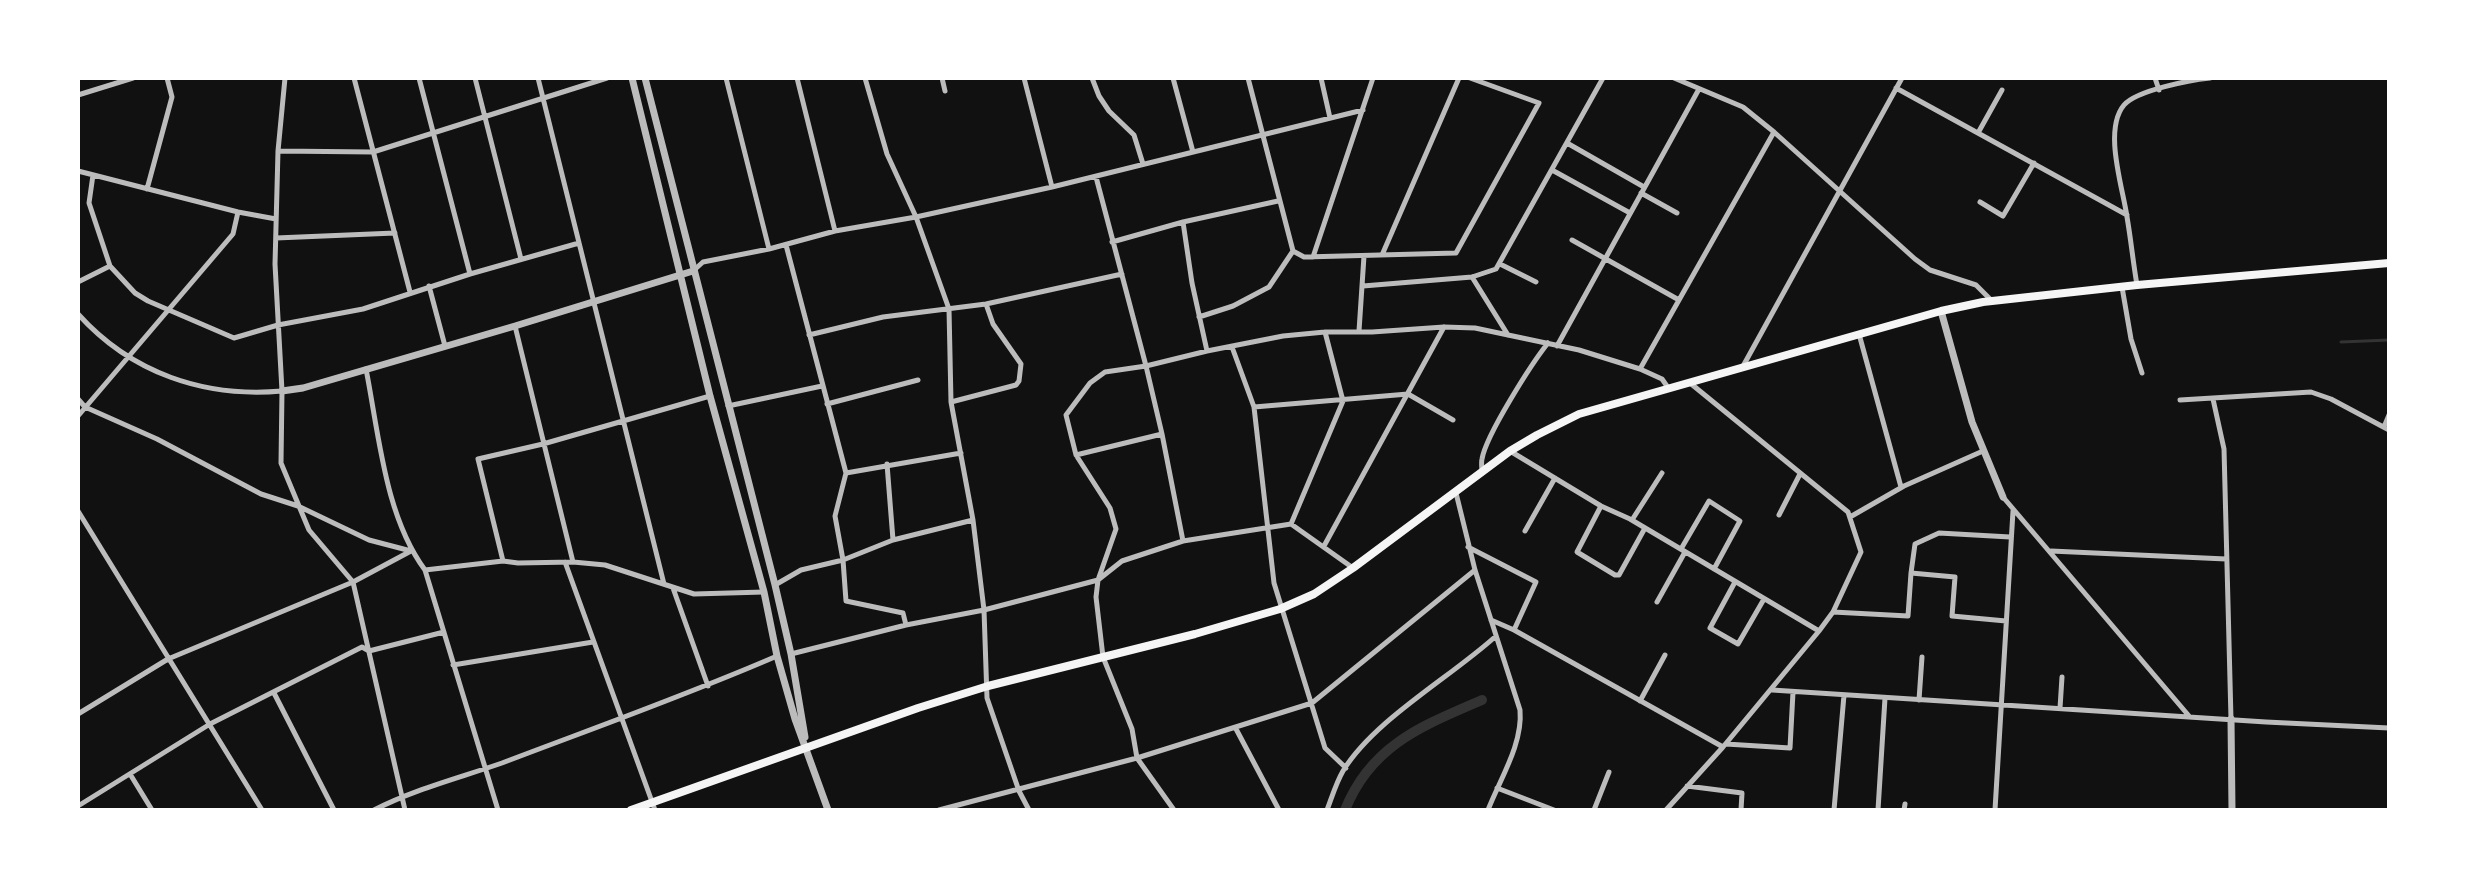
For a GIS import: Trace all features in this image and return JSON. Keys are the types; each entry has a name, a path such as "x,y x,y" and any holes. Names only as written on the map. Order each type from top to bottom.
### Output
{"main road":[{"path":"631,810 654,806 918,708 988,686 1205,631 1280,609 1314,594 1353,568 1510,451 1579,414 1941,311 1992,301 2136,285 2389,263"}],"street":[{"path":"78,95 133,78"},
{"path":"147,189 172,97 167,78"},
{"path":"285,78 278,151 276,219 282,391 281,463 309,530 353,582 405,810"},
{"path":"354,78 410,292"},
{"path":"419,78 470,274"},
{"path":"474,78 521,259"},
{"path":"538,78 664,584"},
{"path":"278,151 374,153 542,97 607,78"},
{"path":"632,78 710,396 764,592 777,656 795,719 828,810"},
{"path":"645,78 775,585 791,654 807,750"},
{"path":"726,78 769,249"},
{"path":"797,78 835,231"},
{"path":"865,78 887,154 916,217 949,309 951,402 973,520 984,610 987,698 1019,791 1029,810"},
{"path":"942,78 945,91"},
{"path":"1024,78 1052,187"},
{"path":"1092,78 1099,96 1109,111 1134,135 1143,164"},
{"path":"1173,78 1193,152"},
{"path":"1248,78 1278,201 1293,251 1304,257 1456,253 1539,103 1470,78"},
{"path":"1321,78 1330,118"},
{"path":"1313,256 1373,78"},
{"path":"1383,255 1459,78"},
{"path":"1363,286 1472,277 1496,269 1603,78"},
{"path":"1674,78 1743,107 1930,270 1976,285 1992,301"},
{"path":"1742,368 1902,78"},
{"path":"2155,78 2158,90"},
{"path":"2136,285 2127,214 2116,159 2115,124 2125,104 2137,96 2194,80 2210,78"},
{"path":"1896,88 2127,214"},
{"path":"1557,346 1699,89"},
{"path":"1978,133 2002,90"},
{"path":"78,314 93,331 128,357 166,377 206,389 256,393 303,388 595,302 693,271 703,262 769,249 835,231 916,217 1096,177 1363,110"},
{"path":"1640,369 1774,132"},
{"path":"1567,143 1677,213"},
{"path":"1980,202 2003,216 2034,163"},
{"path":"1552,170 1630,213"},
{"path":"78,171 238,212 276,219"},
{"path":"93,175 89,203 110,266 135,293 148,301 234,338 278,325 363,309 429,286 579,243"},
{"path":"1096,177 1146,366 1183,542"},
{"path":"1112,242 1183,222 1278,201"},
{"path":"78,416 232,234 238,212"},
{"path":"1183,222 1207,351"},
{"path":"276,238 395,233"},
{"path":"1572,240 1679,300"},
{"path":"786,245 846,473 835,516 843,560 846,602 903,613 906,626"},
{"path":"1199,317 1233,306 1269,287 1293,251"},
{"path":"1359,331 1364,256"},
{"path":"1500,264 1536,282"},
{"path":"78,282 110,266"},
{"path":"809,335 883,317 986,304 1122,274"},
{"path":"1472,277 1508,335"},
{"path":"429,286 446,346"},
{"path":"2122,287 2131,339 2142,373"},
{"path":"951,402 1016,385 1019,381 1021,364 993,324 986,304"},
{"path":"1941,311 1972,422 2003,497 2189,717"},
{"path":"515,326 573,562"},
{"path":"1324,546 1444,327"},
{"path":"1174,810 1137,758 1132,729 1103,657 1096,597 1098,580 1116,529 1110,508 1076,455 1066,415 1090,383 1105,372 1146,366 1283,336 1444,327 1475,328 1579,350 1640,369 1662,379 1669,389"},
{"path":"1291,524 1343,401 1325,332"},
{"path":"1859,334 1901,487"},
{"path":"1482,473 1482,457 1492,435 1534,361 1548,343"},
{"path":"1232,347 1254,407 1274,583 1280,609 1325,748 1346,768"},
{"path":"366,369 395,512 411,551 425,570 498,810"},
{"path":"827,404 918,380"},
{"path":"1666,810 1725,746 1819,631 1833,612 1861,552 1848,512 1690,383"},
{"path":"728,406 822,386"},
{"path":"2180,400 2312,392 2331,399 2387,429 2389,415"},
{"path":"1254,407 1408,394 1454,420"},
{"path":"503,561 478,459 543,444 710,396"},
{"path":"78,399 85,407 157,439 261,494 298,506 369,540 411,551"},
{"path":"2213,399 2224,449 2232,810"},
{"path":"1076,455 1162,434"},
{"path":"1510,451 1819,631"},
{"path":"1850,517 1901,487 1983,451"},
{"path":"846,473 887,464 961,453"},
{"path":"887,464 893,540"},
{"path":"1632,520 1662,473"},
{"path":"1779,514 1800,474"},
{"path":"1525,531 1555,478"},
{"path":"1456,493 1468,547 1520,710 1521,721 1514,750 1488,810"},
{"path":"1657,602 1708,501 1740,521 1714,569"},
{"path":"1601,506 1577,552 1615,575 1620,575 1645,528"},
{"path":"1995,810 2013,511"},
{"path":"78,512 262,810"},
{"path":"775,585 801,570 843,560 893,540 973,520"},
{"path":"791,654 984,610 1098,580 1122,561 1183,542 1291,524 1353,568"},
{"path":"1833,612 1908,616 1915,544 1940,533 2010,537"},
{"path":"1468,547 1536,582 1514,630"},
{"path":"78,714 168,659 353,582 411,551"},
{"path":"2051,551 2226,559"},
{"path":"425,570 503,561 573,562 605,565 694,594 764,592"},
{"path":"565,562 654,806"},
{"path":"939,810 1019,791 1137,758 1312,703 1475,570"},
{"path":"1911,573 1955,577 1952,616 2006,621"},
{"path":"1735,582 1710,628 1738,644 1764,599"},
{"path":"673,588 708,686"},
{"path":"1491,621 1514,630 1725,746 1790,748 1793,692"},
{"path":"78,806 210,724 362,647 369,651 444,632"},
{"path":"1327,810 1352,758 1400,712 1496,636"},
{"path":"453,665 593,642"},
{"path":"374,810 401,796 484,769 708,686 777,656"},
{"path":"1640,701 1665,656"},
{"path":"1919,700 1922,657"},
{"path":"2060,708 2062,677"},
{"path":"1772,690 2389,728"},
{"path":"274,693 334,810"},
{"path":"1834,810 1844,695"},
{"path":"1878,810 1885,698"},
{"path":"1235,726 1279,810"},
{"path":"1594,810 1609,772"},
{"path":"130,774 152,810"},
{"path":"1687,786 1742,793 1741,810"},
{"path":"1497,788 1554,810"}],"waterway":[{"path":"2341,342 2389,340"},
{"path":"1345,810 1356,788 1384,753 1419,729 1482,700"}]}
